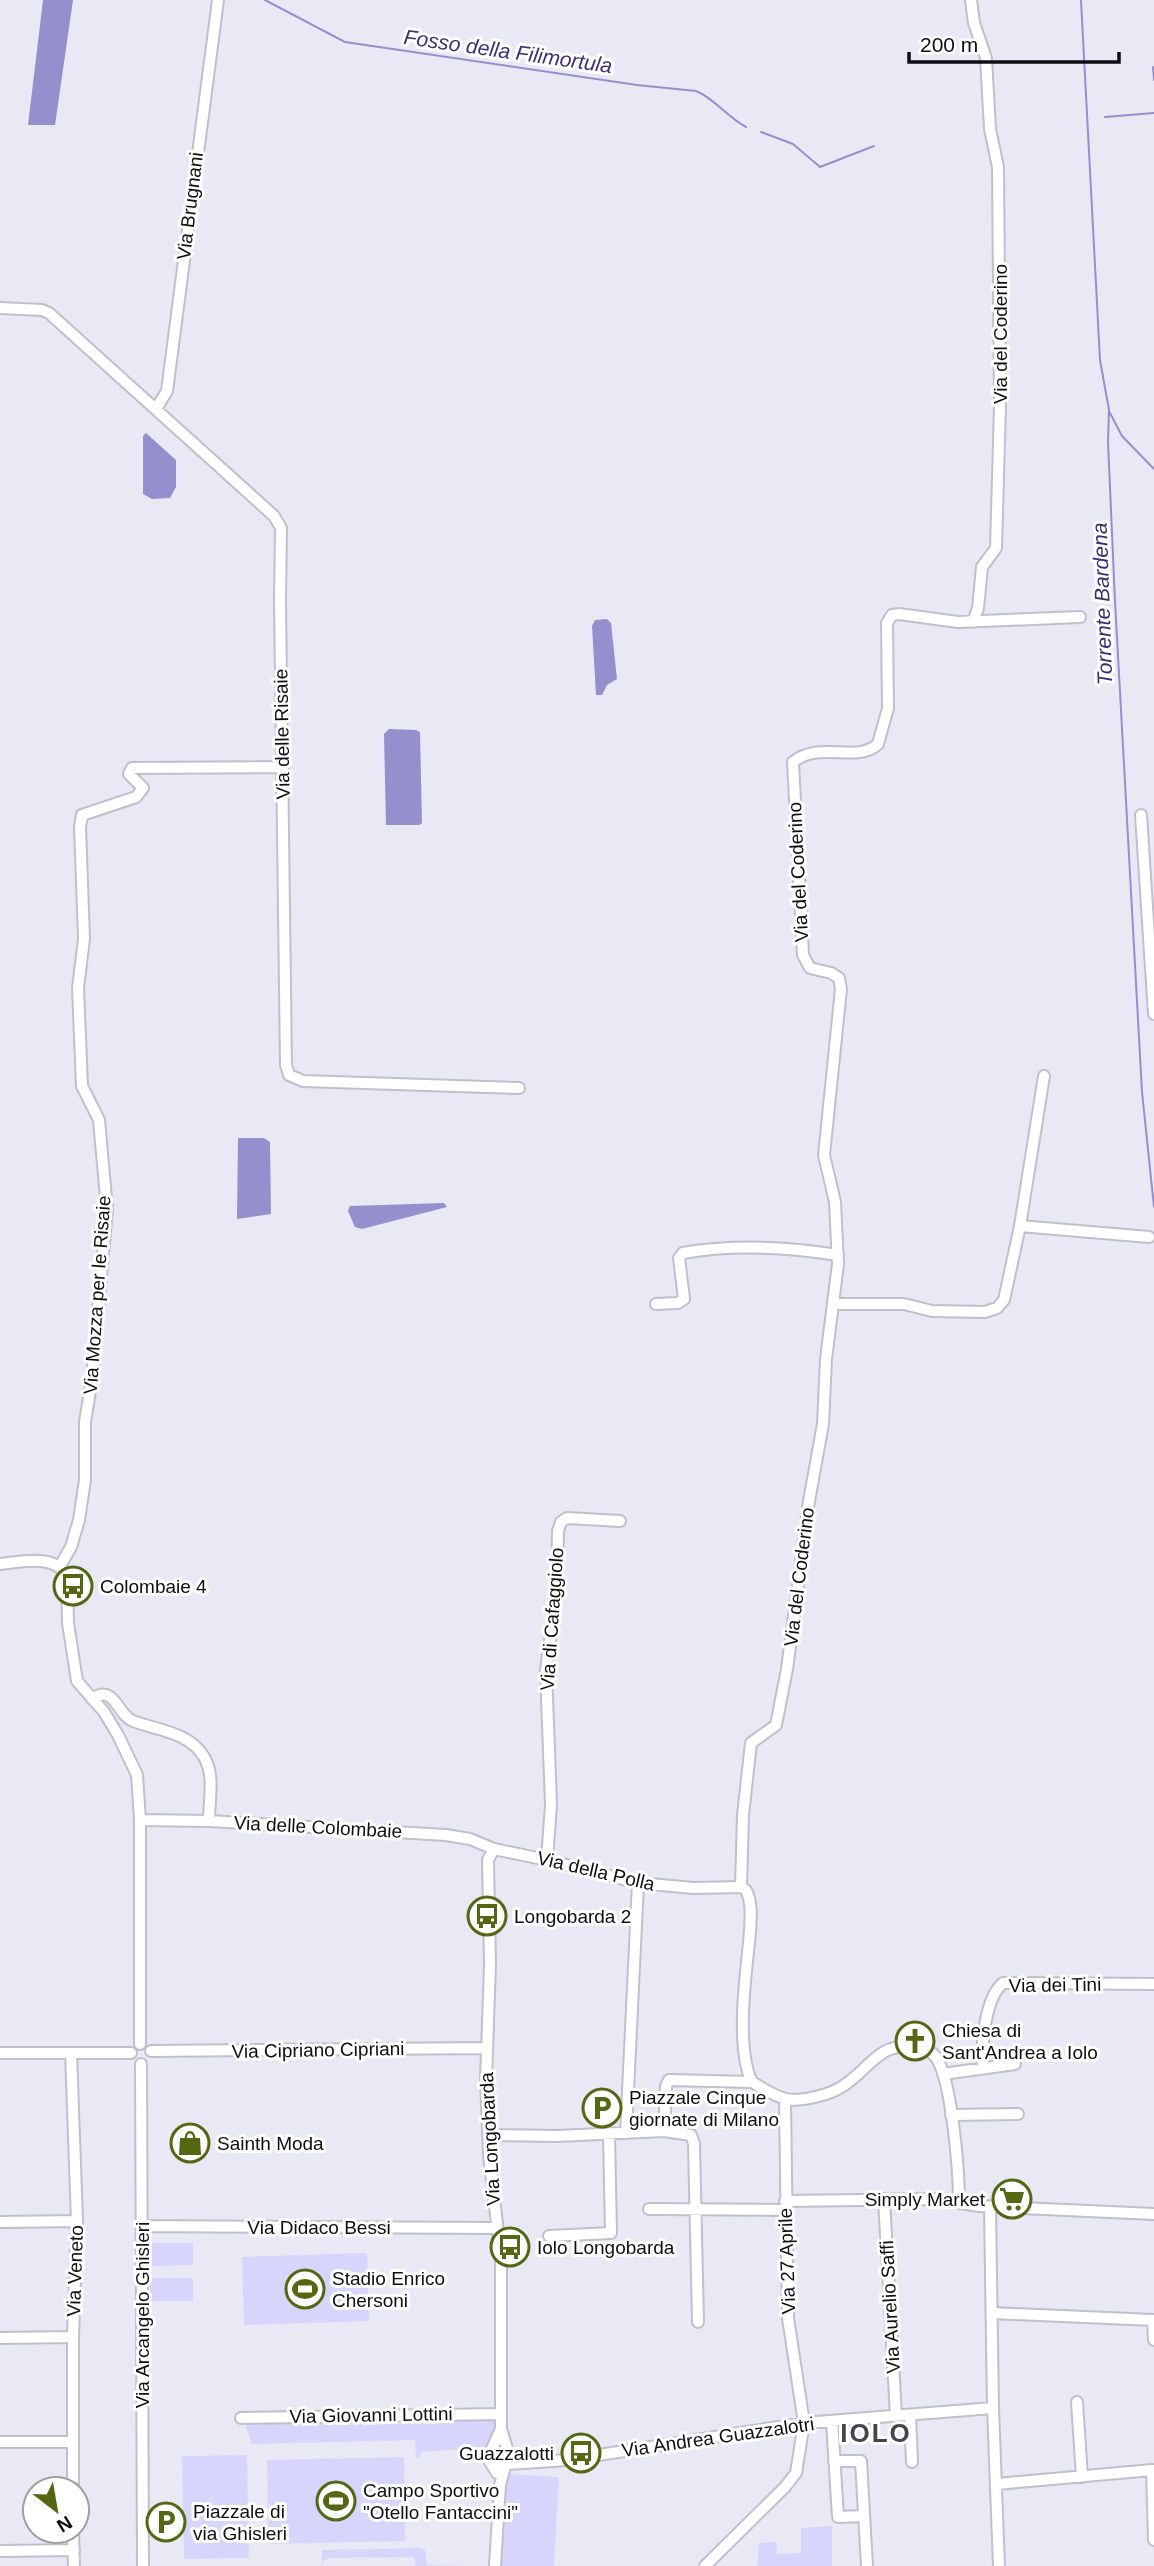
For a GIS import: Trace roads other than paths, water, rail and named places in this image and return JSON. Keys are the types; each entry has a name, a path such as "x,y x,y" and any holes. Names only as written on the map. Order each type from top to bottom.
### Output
{"street":[{"name":"Via Brugnani","path":"156,409 167,391 218,0"},
{"name":"Via del Coderino","path":"752,2082 745,2044 744,1994 750,1933 749,1898 741,1887 743,1815 751,1744 776,1725 787,1669 809,1501 824,1412 826,1359 838,1255 835,1202 824,1155 841,989 839,978 831,973 810,968 803,955 793,767 797,759 809,752 865,751 878,744 888,708 887,623 892,615 899,614 973,622 978,608 982,567 996,548 1000,393 998,167 990,129 986,58 974,23 971,0"},
{"name":"Via delle Risaie","path":"0,308 42,310 49,313 274,516 281,528 286,1065 289,1075 303,1081 519,1088"},
{"path":"973,622 1080,617"},
{"name":"Via Mozza per le Risaie","path":"60,1566 74,1538 85,1480 85,1422 92,1379 107,1209 99,1120 82,1086 78,988 84,939 80,827 82,815 136,797 143,788 129,774 132,768 283,767"},
{"path":"1141,815 1154,1014"},
{"path":"833,1304 904,1304 939,1312 991,1311 1002,1304 1020,1226 1044,1076"},
{"path":"1020,1226 1149,1237"},
{"path":"656,1304 678,1303 684,1299 679,1258 683,1253 756,1248 805,1250 838,1255"},
{"name":"Via di Cafaggiolo","path":"547,1860 551,1805 546,1670 557,1586 558,1531 561,1522 567,1518 620,1521"},
{"path":"0,1564 46,1562 60,1566 67,1577 68,1623 74,1673 82,1689 118,1735 137,1775 140,1820 141,2044"},
{"name":"Via delle Colombaie","path":"92,1699 107,1694 116,1701 128,1718 173,1733 195,1746 204,1756 210,1774 209,1821 446,1835 470,1839 494,1849"},
{"path":"140,1820 209,1821"},
{"name":"Via della Polla","path":"494,1849 638,1883 694,1888 741,1887"},
{"name":"Via Longobarda","path":"494,1849 488,1860 489,1964 486,2048 488,2135 501,2258 501,2429 510,2458 502,2466 489,2458 501,2429"},
{"path":"626,2133 638,1883"},
{"name":"Via dei Tini","path":"983,2068 985,2026 997,1990 1003,1983 1154,1984"},
{"path":"141,2044 147,2046 150,2051 149,2060 141,2064 134,2061 131,2053 141,2044"},
{"name":"Via Cipriano Cipriani","path":"150,2051 486,2048"},
{"path":"664,2131 666,2086 669,2080 752,2082 785,2099 816,2095 840,2088 883,2053 892,2049 916,2048 931,2052 943,2074 957,2154 959,2203"},
{"path":"0,2053 131,2053"},
{"name":"Via Veneto","path":"71,2053 77,2221 73,2337 73,2475"},
{"name":"Via Arcangelo Ghisleri","path":"141,2064 143,2566"},
{"path":"943,2074 1015,2064"},
{"name":"Via 27 Aprile","path":"705,2566 785,2487 796,2473 801,2455 804,2423 788,2318 785,2099"},
{"path":"951,2115 1018,2113"},
{"path":"488,2135 664,2131 686,2133 694,2138 698,2322"},
{"path":"549,2236 611,2233 609,2133"},
{"name":"Via Aurelio Saffi","path":"884,2199 896,2416"},
{"path":"649,2209 938,2199 990,2207 1154,2214"},
{"path":"990,2207 999,2566"},
{"path":"0,2222 77,2221"},
{"name":"Via Didaco Bessi","path":"141,2226 496,2228"},
{"path":"992,2313 1153,2320 1154,2340"},
{"path":"0,2338 73,2337"},
{"path":"1077,2402 1082,2477"},
{"name":"Via Andrea Guazzalotri","path":"502,2466 527,2461 567,2460 804,2423 993,2408"},
{"name":"Via Giovanni Lottini","path":"241,2418 501,2414"},
{"path":"910,2415 912,2462"},
{"path":"832,2421 838,2517 864,2515"},
{"path":"0,2442 73,2442"},
{"path":"493,2449 500,2446 508,2450"},
{"name":"Via Andrea Guazzalotri","path":"508,2450 527,2461"},
{"path":"835,2460 861,2461 867,2566"},
{"path":"495,2566 502,2466"},
{"path":"997,2484 1153,2470 1154,2540"},
{"path":"74,2545 74,2566"},
{"path":"0,2551 74,2550"}],"waterway":[{"name":"Fosso della Filimortula","path":"265,0 345,42 637,85 696,91 746,127"},
{"name":"Torrente Bardena","path":"1081,0 1100,360 1109,410 1115,601 1142,1092 1154,1207"},
{"path":"1153,67 1154,80"},
{"path":"1105,117 1154,113"},
{"name":"Fosso della Filimortula","path":"761,132 793,144 820,167 874,146"},
{"path":"1110,413 1122,436 1154,469"}],"place":[{"name":"Colombaie 4","path":"73,1586"},
{"name":"Longobarda 2","path":"487,1916"},
{"name":"Chiesa di Sant'Andrea a Iolo","path":"915,2041"},
{"name":"Piazzale Cinque giornate di Milano","path":"602,2108"},
{"name":"Sainth Moda","path":"190,2143"},
{"name":"Simply Market","path":"1012,2199"},
{"name":"Iolo Longobarda","path":"510,2247"},
{"name":"Stadio Enrico Chersoni","path":"305,2289"},
{"name":"Guazzalotti","path":"581,2453"},
{"name":"Campo Sportivo \"Otello Fantaccini\"","path":"336,2501"},
{"name":"Piazzale di via Ghisleri","path":"166,2522"}],"district":[{"name":"IOLO","path":"876,2433"}]}
